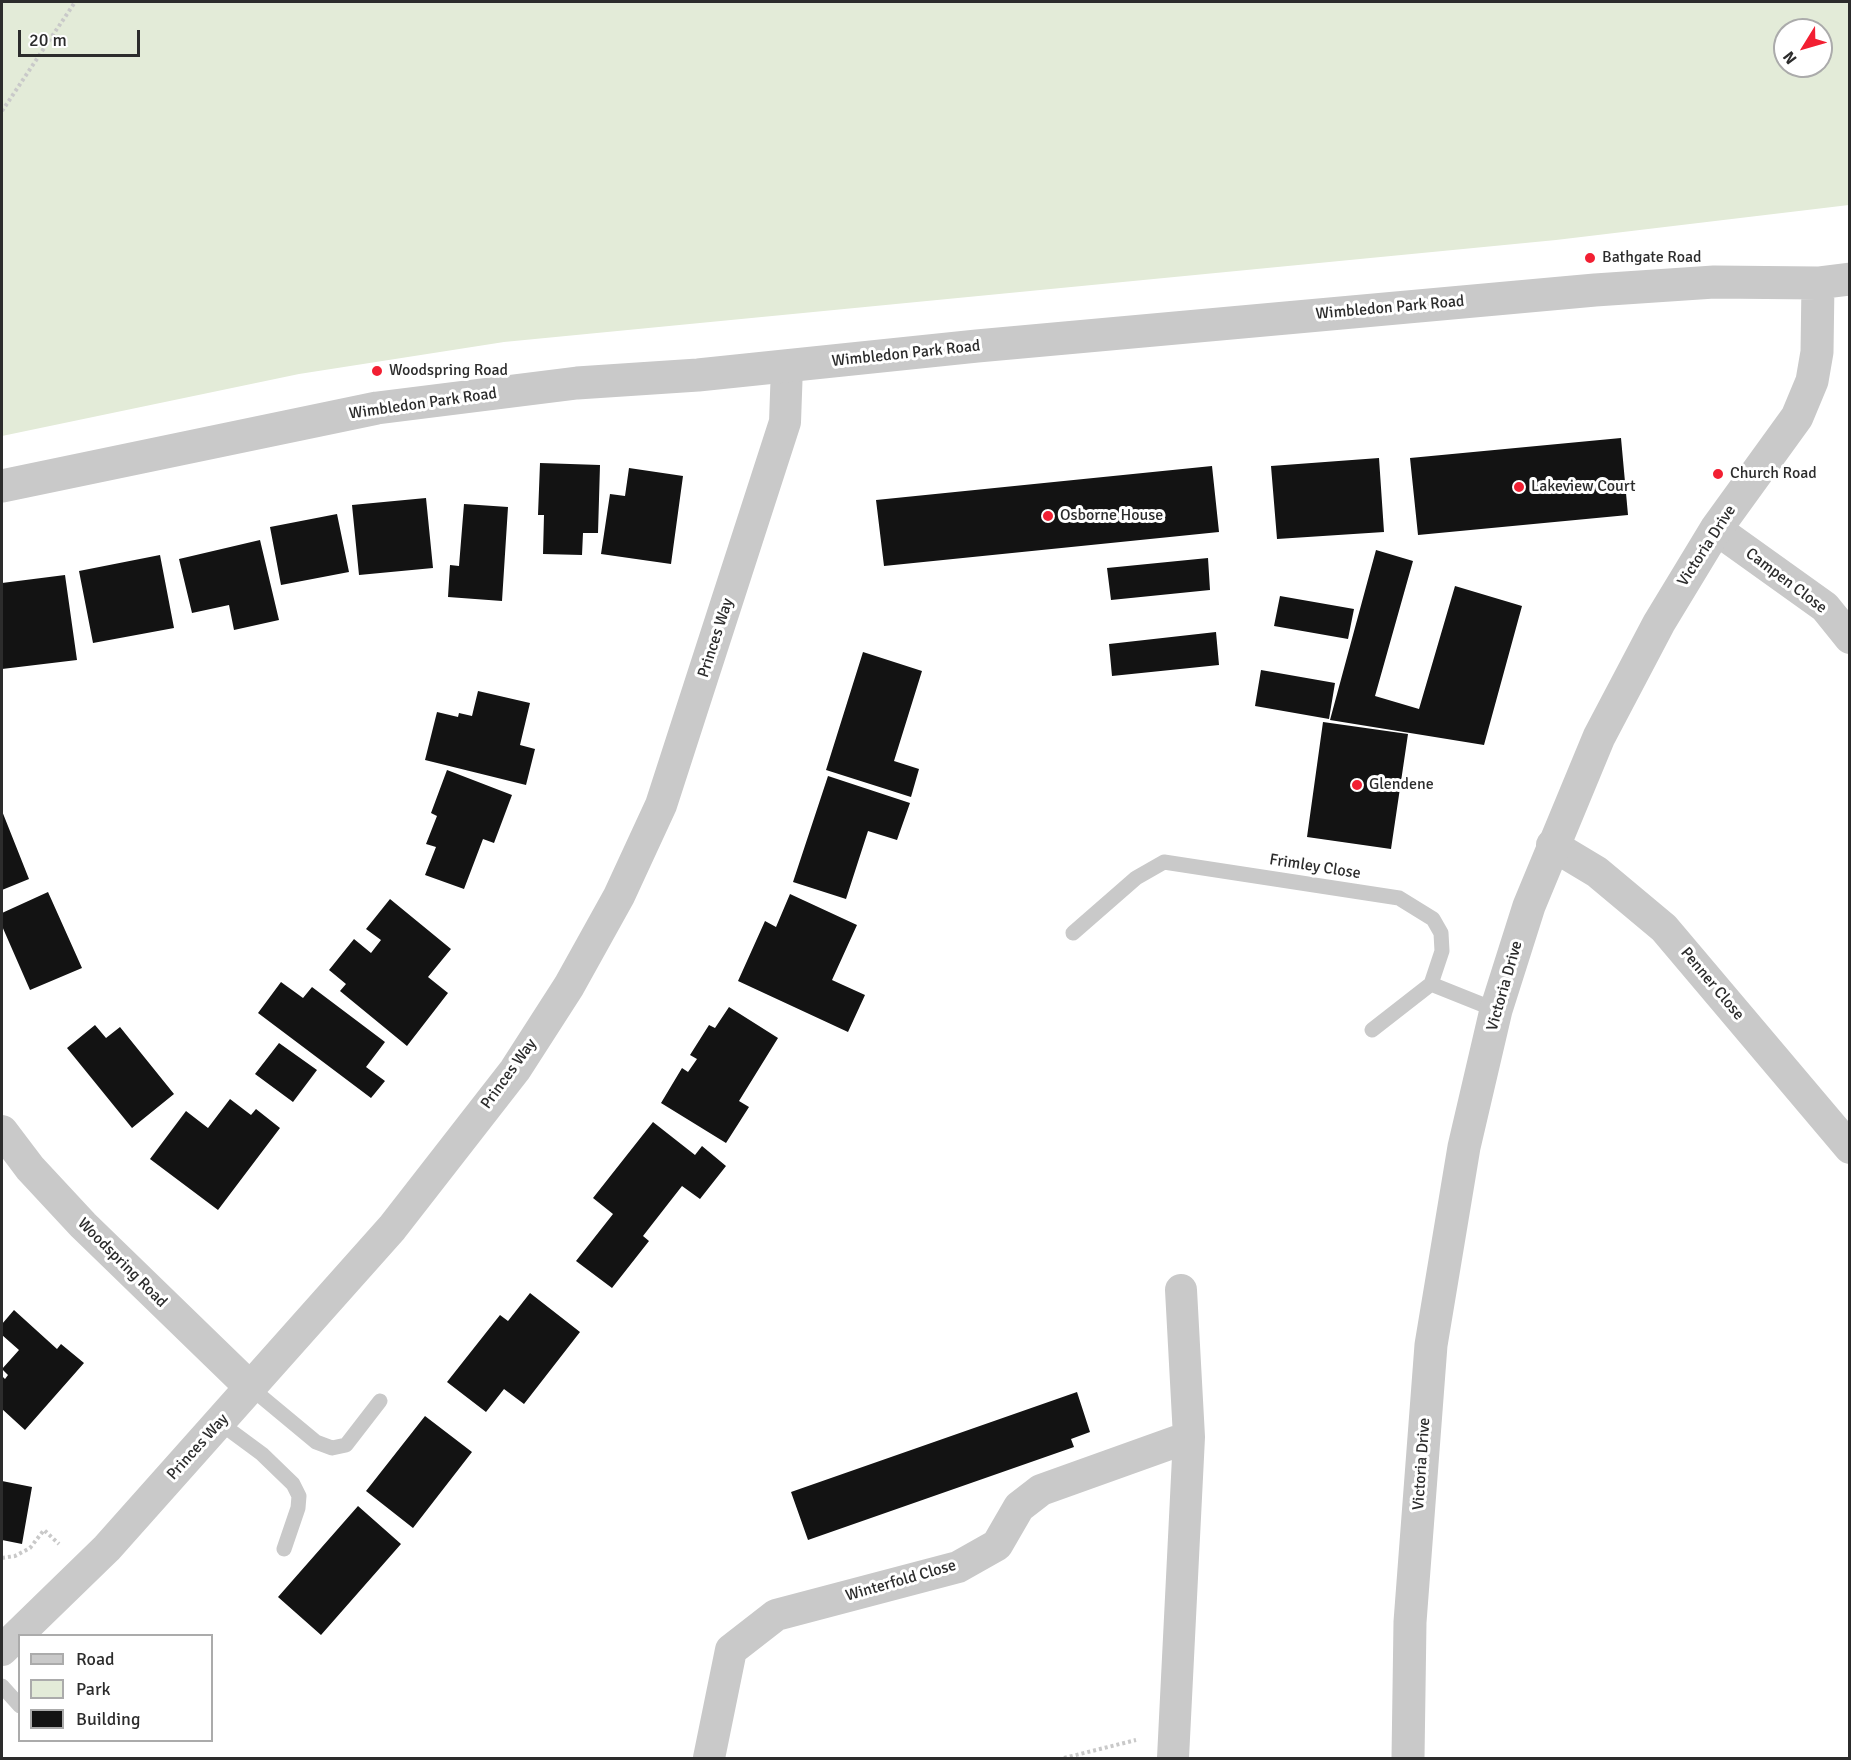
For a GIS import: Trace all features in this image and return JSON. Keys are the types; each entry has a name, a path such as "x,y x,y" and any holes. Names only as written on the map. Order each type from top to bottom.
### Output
{"street":[{"name":"Wimbledon Park Road","path":"2,486 377,408 577,383 788,366 977,346 1594,290 1714,282 1834,281"},
{"name":"Victoria Drive","path":"1408,1758 1410,1622 1431,1345 1464,1147 1496,1010 1529,906 1552,845 1599,737 1659,623 1716,529 1797,417 1812,381 1834,281"},
{"name":"Princes Way","path":"19,1634 86,1569 251,1388 392,1228 515,1070 569,986 619,896 661,805 785,422 788,366"},
{"name":"Campen Close","path":"1716,529 1825,608 1850,638"},
{"name":"Penner Close","path":"1552,845 1597,872 1664,928 1850,1148"},
{"name":"Woodspring Road","path":"2,1131 30,1168 84,1225 251,1388"},
{"path":"1174,1744 1189,1437 1181,1290"},
{"name":"Winterfold Close","path":"709,1758 731,1650 776,1615 958,1567 997,1545 1018,1507 1041,1490 1189,1437"},
{"name":"Princes Way","path":"2,1650 18,1635"}],"lane":[{"name":"Frimley Close","path":"1073,933 1136,878 1164,862 1399,898 1433,919 1441,933 1442,951 1431,984"},
{"path":"1372,1030 1431,984 1496,1010"},
{"path":"251,1388 316,1442 332,1448 346,1445 380,1401"},
{"path":"219,1423 262,1454 293,1484 299,1496 298,1508 284,1549"},
{"path":"2,1686 18,1704"}],"path":[{"path":"2,111 75,2"},
{"path":"2,1558 15,1556 30,1548 44,1530 86,1569"},
{"path":"1064,1758 1174,1744"}],"green space":[{"path":"2,2 1849,2 1849,205 1556,240 504,342 299,374 2,436"}],"building":[{"name":"Lakeview Court","path":"1621,438 1628,515 1418,535 1410,458"},
{"path":"1379,458 1384,532 1277,539 1271,466"},
{"path":"540,463 600,465 598,533 583,533 582,555 543,554 544,515 538,515"},
{"name":"Osborne House","path":"1212,466 1219,532 884,566 876,500"},
{"path":"629,468 683,476 671,564 601,554 610,494 625,496"},
{"path":"426,498 433,568 359,575 352,505"},
{"path":"464,504 508,507 502,601 448,597 450,565 459,566"},
{"path":"337,514 349,572 281,585 270,527"},
{"path":"260,540 279,620 234,630 229,605 192,613 179,559"},
{"path":"1376,550 1413,561 1375,696 1419,709 1455,586 1522,606 1484,745 1330,720"},
{"path":"160,555 174,628 93,643 79,571"},
{"path":"1208,558 1210,590 1111,600 1107,568"},
{"path":"65,575 77,660 2,669 2,583"},
{"path":"1280,596 1354,609 1348,639 1274,626"},
{"path":"1216,632 1219,665 1112,676 1109,644"},
{"path":"863,652 922,671 894,761 919,769 911,797 826,770"},
{"path":"1261,670 1335,683 1329,719 1255,706"},
{"path":"478,691 530,703 520,745 535,749 526,785 425,760 437,712 458,717 459,713 472,716"},
{"name":"Glendene","path":"1323,722 1408,734 1391,849 1307,837"},
{"path":"447,770 512,795 494,843 483,839 464,889 425,875 436,847 426,844 437,816 431,813"},
{"path":"828,776 910,803 897,840 868,831 846,899 793,882"},
{"path":"2,811 29,879 2,890"},
{"path":"48,892 82,968 30,990 2,926 2,913"},
{"path":"790,894 857,925 832,980 865,995 848,1032 738,981 765,921 776,927"},
{"path":"390,899 451,949 428,977 448,993 407,1046 340,991 346,984 329,970 354,939 371,953 381,940 366,929"},
{"path":"281,982 303,998 312,987 385,1042 366,1067 385,1081 371,1098 258,1013"},
{"path":"729,1007 778,1038 739,1101 749,1107 726,1143 661,1103 682,1068 688,1072 697,1059 690,1055 709,1025 715,1028"},
{"path":"95,1025 106,1038 120,1027 174,1094 132,1128 67,1048"},
{"path":"279,1043 317,1070 293,1102 255,1074"},
{"path":"230,1099 251,1115 256,1109 280,1128 218,1210 150,1159 186,1111 208,1128"},
{"path":"653,1122 695,1155 702,1146 726,1166 700,1199 682,1186 643,1236 649,1241 612,1288 576,1261 613,1214 593,1198"},
{"path":"530,1293 580,1332 524,1404 504,1389 486,1412 447,1382 500,1315 508,1321"},
{"path":"14,1310 57,1349 61,1344 84,1363 25,1430 2,1409 2,1376 5,1379 8,1375 2,1369 19,1350 2,1335 2,1324"},
{"path":"1077,1392 1090,1432 1071,1439 1074,1447 808,1540 791,1492"},
{"path":"425,1416 472,1452 413,1528 366,1491"},
{"path":"2,1481 32,1487 22,1544 2,1540"},
{"path":"358,1506 401,1544 321,1635 278,1597"}],"place":[{"name":"Bathgate Road","path":"1590,258"},
{"name":"Woodspring Road","path":"377,371"},
{"name":"Church Road","path":"1718,474"},
{"name":"Lakeview Court","path":"1519,487"},
{"name":"Osborne House","path":"1048,516"},
{"name":"Glendene","path":"1357,785"}]}
